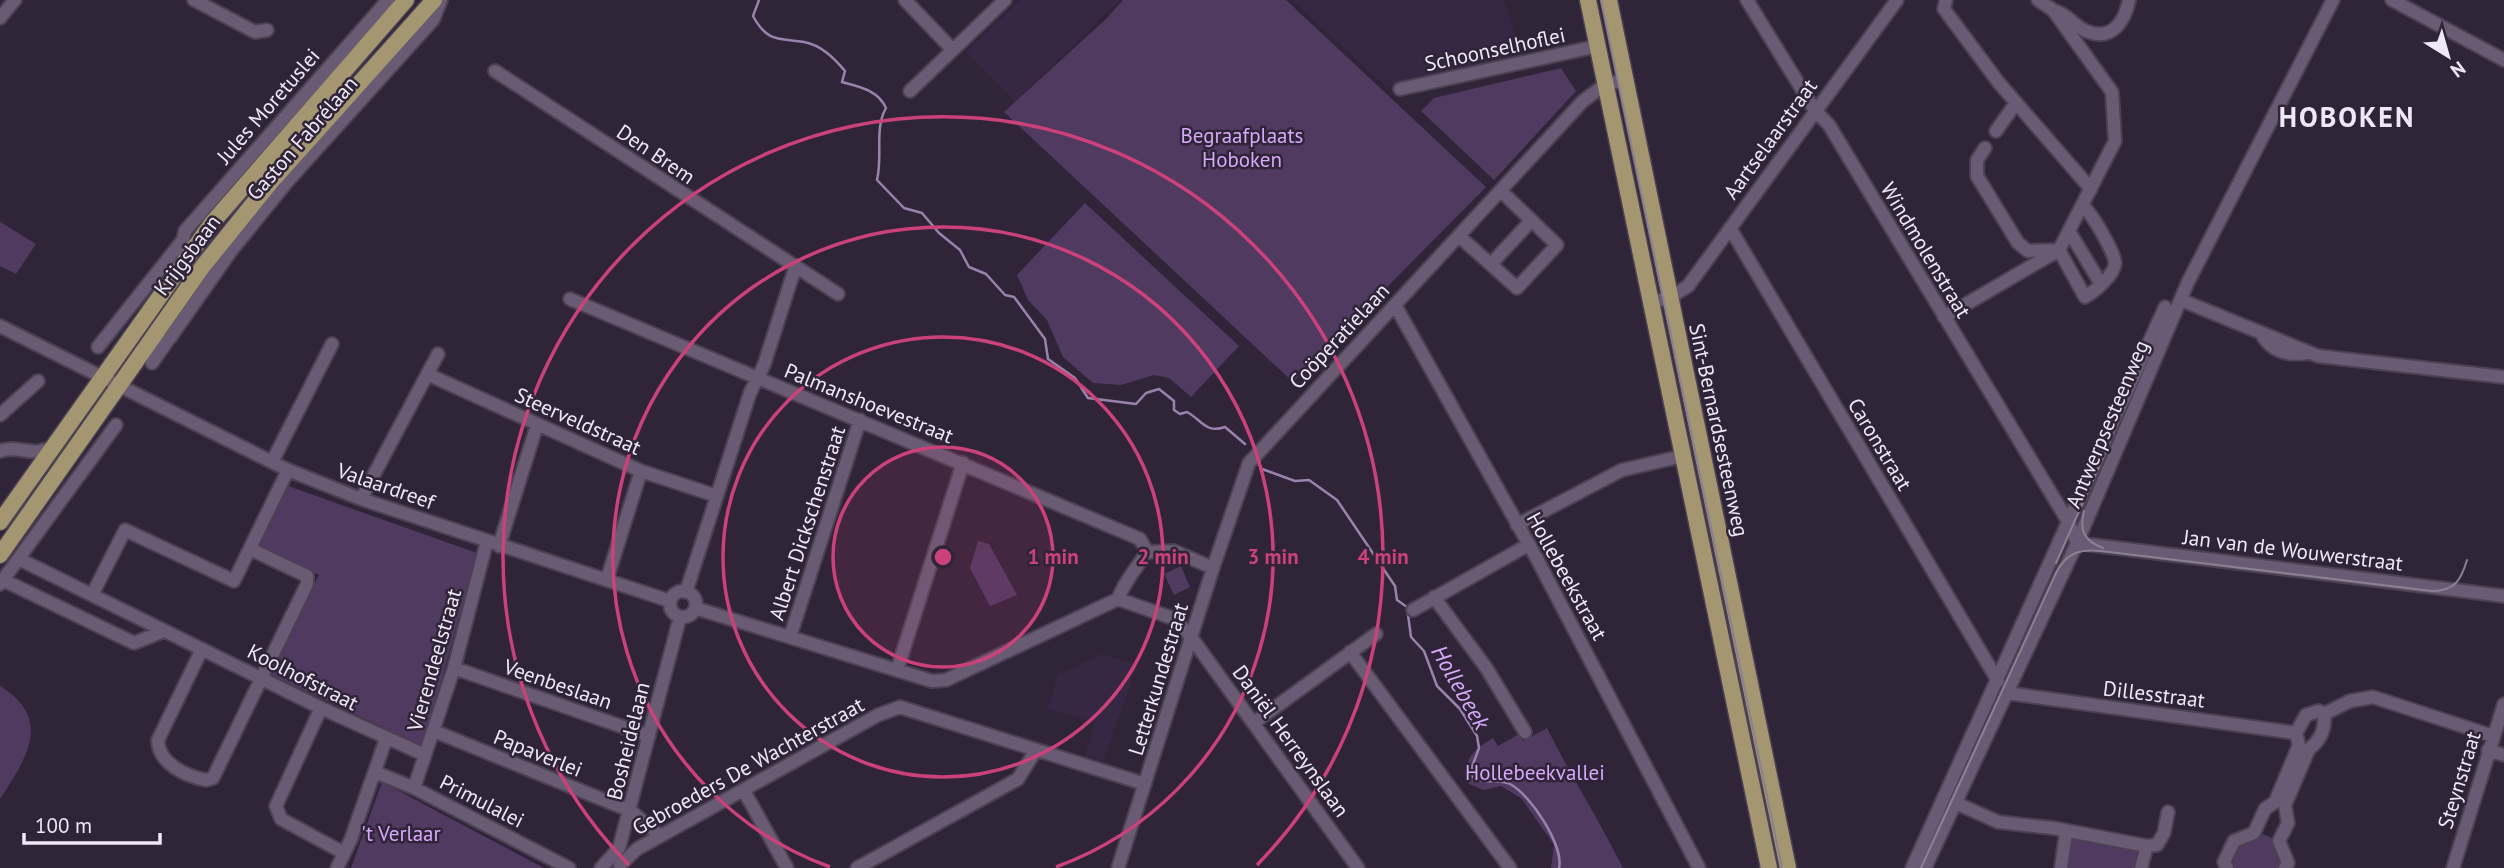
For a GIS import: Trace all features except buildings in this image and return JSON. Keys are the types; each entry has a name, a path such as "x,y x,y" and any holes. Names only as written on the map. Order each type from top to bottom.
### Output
{"main road":[{"name":"Krijgsbaan","path":"0,522 186,248 406,0"},
{"name":"Krijgsbaan","path":"0,555 118,386 148,356 203,266 270,183 434,0"},
{"name":"Sint-Bernardsesteenweg","path":"1588,0 1769,868"},
{"name":"Sint-Bernardsesteenweg","path":"1609,0 1788,868"}],"street":[{"path":"0,18 15,0"},
{"path":"194,0 255,32 267,30"},
{"name":"Jules Moretuslei","path":"98,346 186,248 185,230 388,0"},
{"name":"Gaston Fabrélaan","path":"148,356 170,338 231,251 287,182 433,20 441,0"},
{"path":"905,0 953,50"},
{"path":"910,91 1005,0"},
{"name":"Windmolenstraat","path":"1747,0 1814,109 1829,124 2069,523 2077,543"},
{"name":"Aartselaarstraat","path":"1671,297 1688,286 1814,109 1897,0"},
{"path":"1946,0 1944,9 1973,52 2091,188"},
{"path":"2038,0 2067,15 2087,32 2105,33 2117,28 2124,20 2129,0"},
{"path":"2067,15 2070,0"},
{"name":"Antwerpsesteenweg","path":"1925,868 2077,543 2181,299 2333,0"},
{"path":"2392,0 2504,60"},
{"path":"1944,317 2059,250 2115,141 2112,92 2053,10"},
{"name":"Schoonselhoflei","path":"1400,89 1598,46"},
{"name":"Den Brem","path":"495,71 838,295"},
{"name":"Coöperatielaan","path":"1249,463 1583,101 1606,84 1626,80"},
{"path":"1996,131 2016,103"},
{"path":"1985,148 1977,160 1977,176 2018,243 2028,251 2059,250"},
{"path":"1459,236 1517,288 1557,245 1501,191"},
{"path":"2059,250 2085,297 2101,284 2113,269 2115,260 2092,215 2082,205"},
{"path":"1491,264 1531,220"},
{"name":"Caronstraat","path":"1730,228 1998,681"},
{"path":"2069,231 2101,284"},
{"path":"685,592 750,393 758,378 795,268"},
{"path":"1651,303 1671,297"},
{"name":"Palmanshoevestraat","path":"570,299 1140,539 1147,552"},
{"path":"2181,299 2261,333 2266,344 2277,351 2504,377"},
{"name":"Hollebeekstraat","path":"1395,304 1528,545 1699,868"},
{"name":"Antwerpsesteenweg","path":"1912,868 2165,307"},
{"name":"Valaardreef","path":"0,326 288,470 361,499 670,601"},
{"path":"272,462 331,344"},
{"path":"361,499 438,354"},
{"name":"Steerveldstraat","path":"427,374 641,471 717,496"},
{"path":"0,415 38,381"},
{"name":"Albert Dickschenstraat","path":"790,637 860,420"},
{"path":"117,425 2,582 134,643 164,631"},
{"name":"Vierendeelstraat","path":"414,788 493,543 537,425"},
{"path":"1,449 38,453 54,446"},
{"path":"23,453 30,464 32,477"},
{"path":"1517,525 1622,471 1683,456"},
{"path":"897,670 963,463"},
{"name":"Letterkundestraat","path":"1118,868 1249,463"},
{"path":"92,595 125,530 234,581 288,470"},
{"path":"607,579 641,471"},
{"name":"Jan van de Wouwerstraat","path":"2077,543 2504,596"},
{"path":"1413,610 1528,545"},
{"path":"202,649 158,740 158,752 162,759 200,779 213,778 307,584 307,576 250,549"},
{"path":"695,608 932,681 946,680 1118,599 1125,578 1135,571 1147,552 1174,551 1213,568"},
{"name":"Koolhofstraat","path":"19,559 321,708 425,755"},
{"path":"685,592 693,596 695,608 689,615 680,617 673,613 670,601 677,593 685,592"},
{"path":"1434,597 1487,669 1525,732"},
{"name":"Daniël Herreynslaan","path":"1118,599 1175,619 1191,636 1358,868"},
{"name":"Bosheidelaan","path":"601,868 619,848 631,811 680,617"},
{"path":"1255,722 1376,634"},
{"path":"1350,652 1510,868"},
{"name":"Veenbeslaan","path":"454,668 649,736"},
{"name":"Dillesstraat","path":"2007,693 2301,742"},
{"path":"2324,714 2350,701 2373,697 2493,736"},
{"name":"Steynstraat","path":"2453,868 2504,704"},
{"name":"Gebroeders De Wachterstraat","path":"619,867 637,849 877,715 900,706 1036,750"},
{"path":"321,708 276,806 281,819 344,853"},
{"path":"2285,868 2288,863 2279,841 2288,823 2280,804 2301,742 2306,715 2319,711 2324,714"},
{"path":"2301,742 2317,743 2324,730 2324,714"},
{"name":"Papaverlei","path":"434,731 631,811 660,836"},
{"path":"337,868 386,739"},
{"path":"857,868 1018,779 1026,772 1036,750 1145,784"},
{"path":"2488,750 2504,755"},
{"name":"Primulalei","path":"375,772 414,788 569,868"},
{"path":"744,791 787,868"},
{"path":"1956,803 1998,822 2147,846 2157,845 2164,833 2168,812"},
{"path":"2227,868 2224,862 2234,841 2254,833 2265,809 2280,804"},
{"path":"2061,868 2066,833"},
{"path":"2140,868 2147,846"},
{"name":"Gebroeders De Wachterstraat","path":"619,848 619,867"}],"shaded area":[{"path":"1020,0 1120,0 1015,102 966,52"},
{"path":"1292,0 1504,0 1522,56 1386,87"},
{"path":"1102,654 1137,665 1104,761 1085,755 1095,723 1048,708 1058,675"}],"green space":[{"name":"Begraafplaats Hoboken","path":"1123,0 1286,0 1486,187 1293,382 1004,112 1106,19"},
{"path":"1561,68 1576,91 1494,180 1421,111 1434,98"},
{"path":"1085,203 1239,346 1191,397 1169,378 1154,375 1121,385 1093,383 1063,357 1047,320 1028,300 1017,275"},
{"path":"0,222 36,244 16,274 0,266"},
{"path":"288,486 477,553 423,746 269,674 319,575 258,547"},
{"path":"978,541 989,544 1017,595 990,606 970,568"},
{"path":"1181,566 1190,587 1174,595 1164,574"},
{"path":"0,686 16,698 26,711 30,739 19,769 0,799"},
{"name":"Hollebeekvallei","path":"1547,728 1623,868 1551,868 1554,845 1522,799 1501,786 1484,790 1469,784 1468,762 1470,756 1480,747 1493,738 1498,746 1519,734 1523,741"},
{"name":"'t Verlaar","path":"382,782 544,868 351,868"},
{"path":"2066,833 2147,846 2141,868 2061,868"},
{"path":"2260,833 2274,839 2281,862 2279,868 2231,868 2238,845"}],"waterway":[{"name":"Hollebeek","path":"759,0 753,16 768,35 804,42 822,49 845,71 842,82 868,90 883,102 886,108 880,125 877,180 904,208 922,213 939,233 960,250 969,267 986,274 1005,295 1014,297 1045,339 1048,359 1075,378 1088,398 1136,404 1146,393 1159,389 1174,401 1174,410 1180,414 1187,412 1213,429 1225,427 1245,444"},
{"name":"Hollebeek","path":"1262,469 1295,481 1309,480 1337,500 1395,586 1397,600 1407,607 1411,637 1424,651 1437,686 1460,709 1477,736 1479,748 1472,767 1473,777 1482,781 1510,784 1527,799 1551,835 1559,859 1559,868"}],"tram line":[{"path":"1601,0 1782,868"},
{"path":"2056,563 2106,451"},
{"path":"2084,511 2082,524 2087,538 2103,548"},
{"path":"1921,868 2056,573 2064,561 2074,554 2101,551 2432,591 2446,589 2456,583 2467,560"}],"district":[{"name":"HOBOKEN","path":"2347,116"}]}
